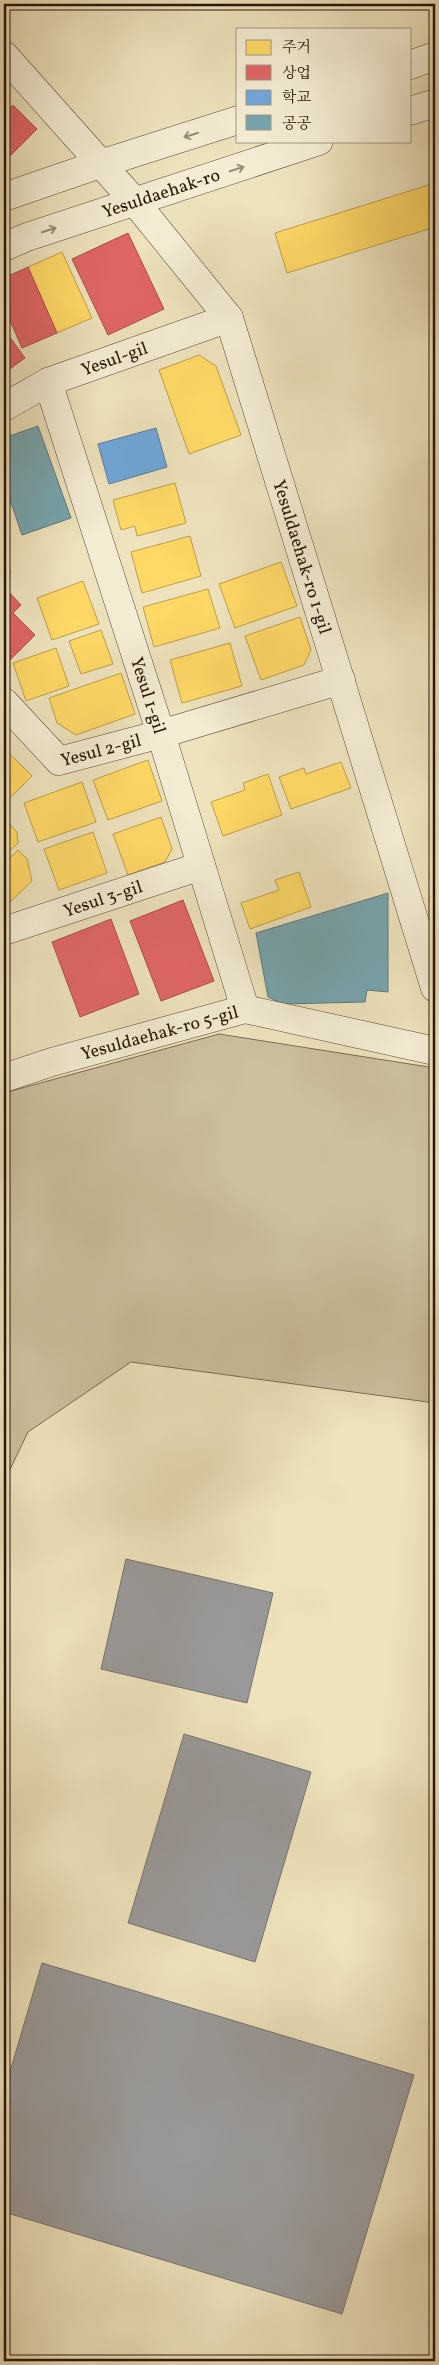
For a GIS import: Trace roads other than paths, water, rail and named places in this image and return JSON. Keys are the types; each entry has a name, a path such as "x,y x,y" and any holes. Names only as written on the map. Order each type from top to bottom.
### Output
{"street":[{"name":"Yesuldaehak-ro 1-gil","path":"4,55 135,202 229,318 435,988"},
{"path":"412,64 435,56"},
{"path":"412,110 435,103"},
{"path":"4,197 236,121"},
{"name":"Yesuldaehak-ro","path":"4,247 316,142"},
{"name":"Yesul-gil","path":"4,406 48,382 229,318"},
{"name":"Yesul 1-gil","path":"48,382 162,734 245,1009"},
{"path":"162,734 341,680"},
{"name":"Yesul 2-gil","path":"4,702 58,761 162,734"},
{"name":"Yesul 3-gil","path":"4,931 201,866"},
{"name":"Yesuldaehak-ro 5-gil","path":"4,1078 245,1009 435,1051"}]}
